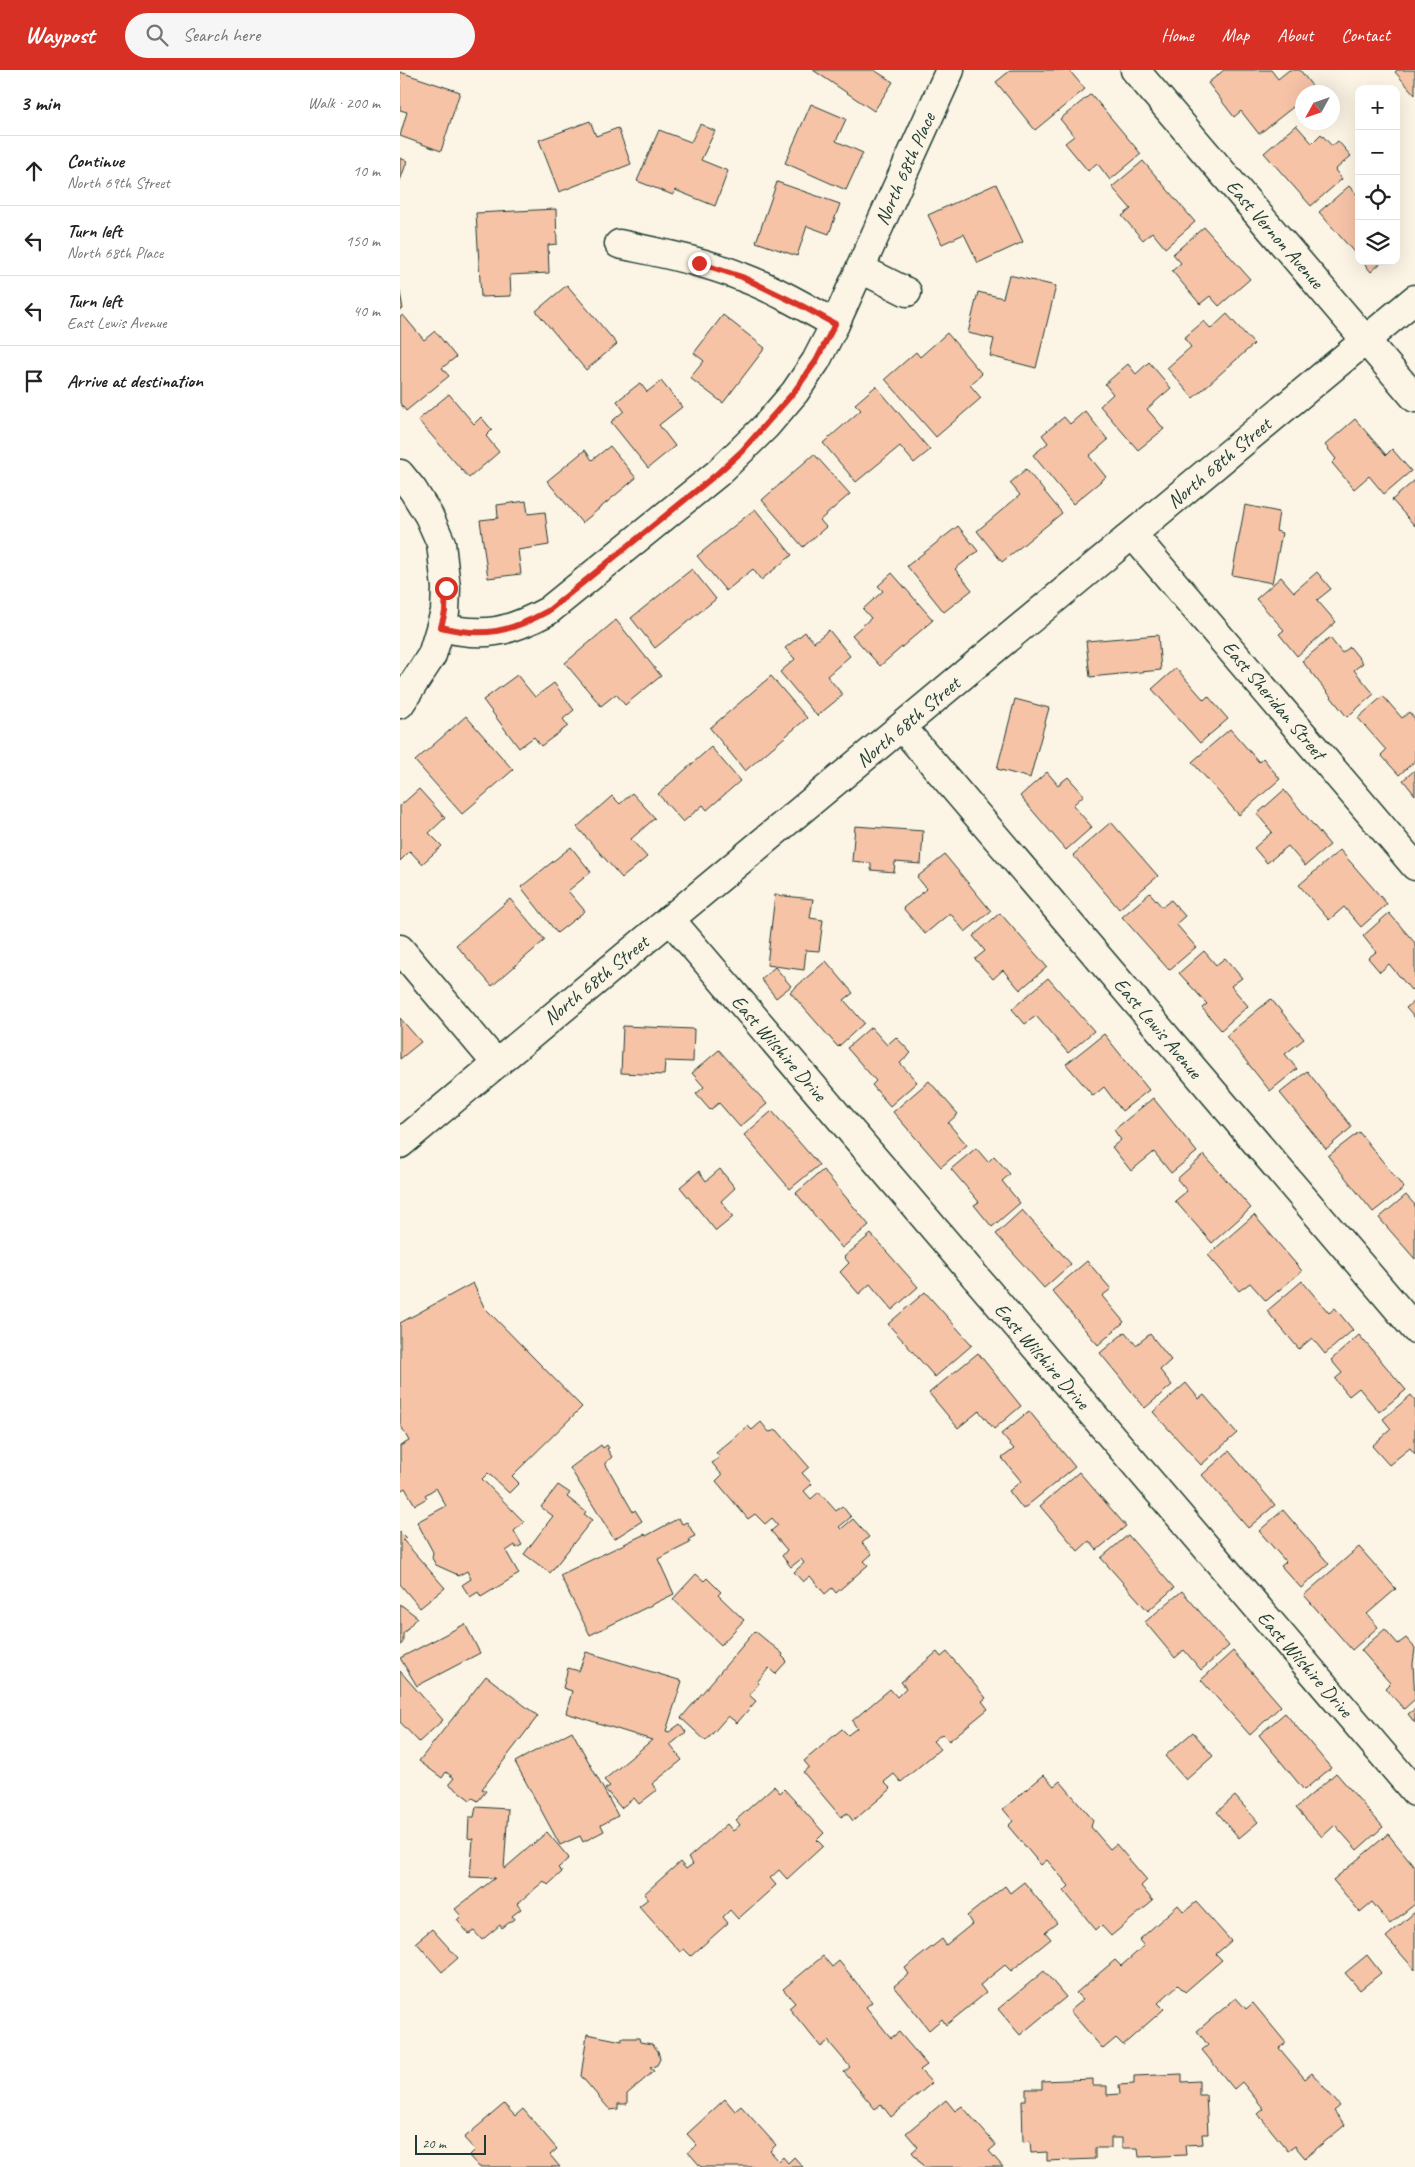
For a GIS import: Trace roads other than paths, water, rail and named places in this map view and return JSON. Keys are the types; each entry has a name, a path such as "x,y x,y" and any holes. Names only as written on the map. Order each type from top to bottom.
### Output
{"street":[{"name":"North 68th Place","path":"441,627 463,633 507,630 548,611 569,596 742,451 794,392 816,361 861,269 950,70"},
{"name":"East Vernon Avenue","path":"1135,70 1415,398"},
{"path":"619,244 681,259 742,277 835,324"},
{"path":"861,269 907,292"},
{"name":"North 68th Street","path":"400,1144 1415,299"},
{"path":"400,474 414,490 429,516 441,543 446,588 445,612 432,655 400,704"},
{"name":"East Sheridan Street","path":"1133,535 1415,866"},
{"name":"East Lewis Avenue","path":"902,727 1415,1329"},
{"name":"East Wilshire Drive","path":"670,919 1415,1792"},
{"path":"400,949 496,1063"}]}
